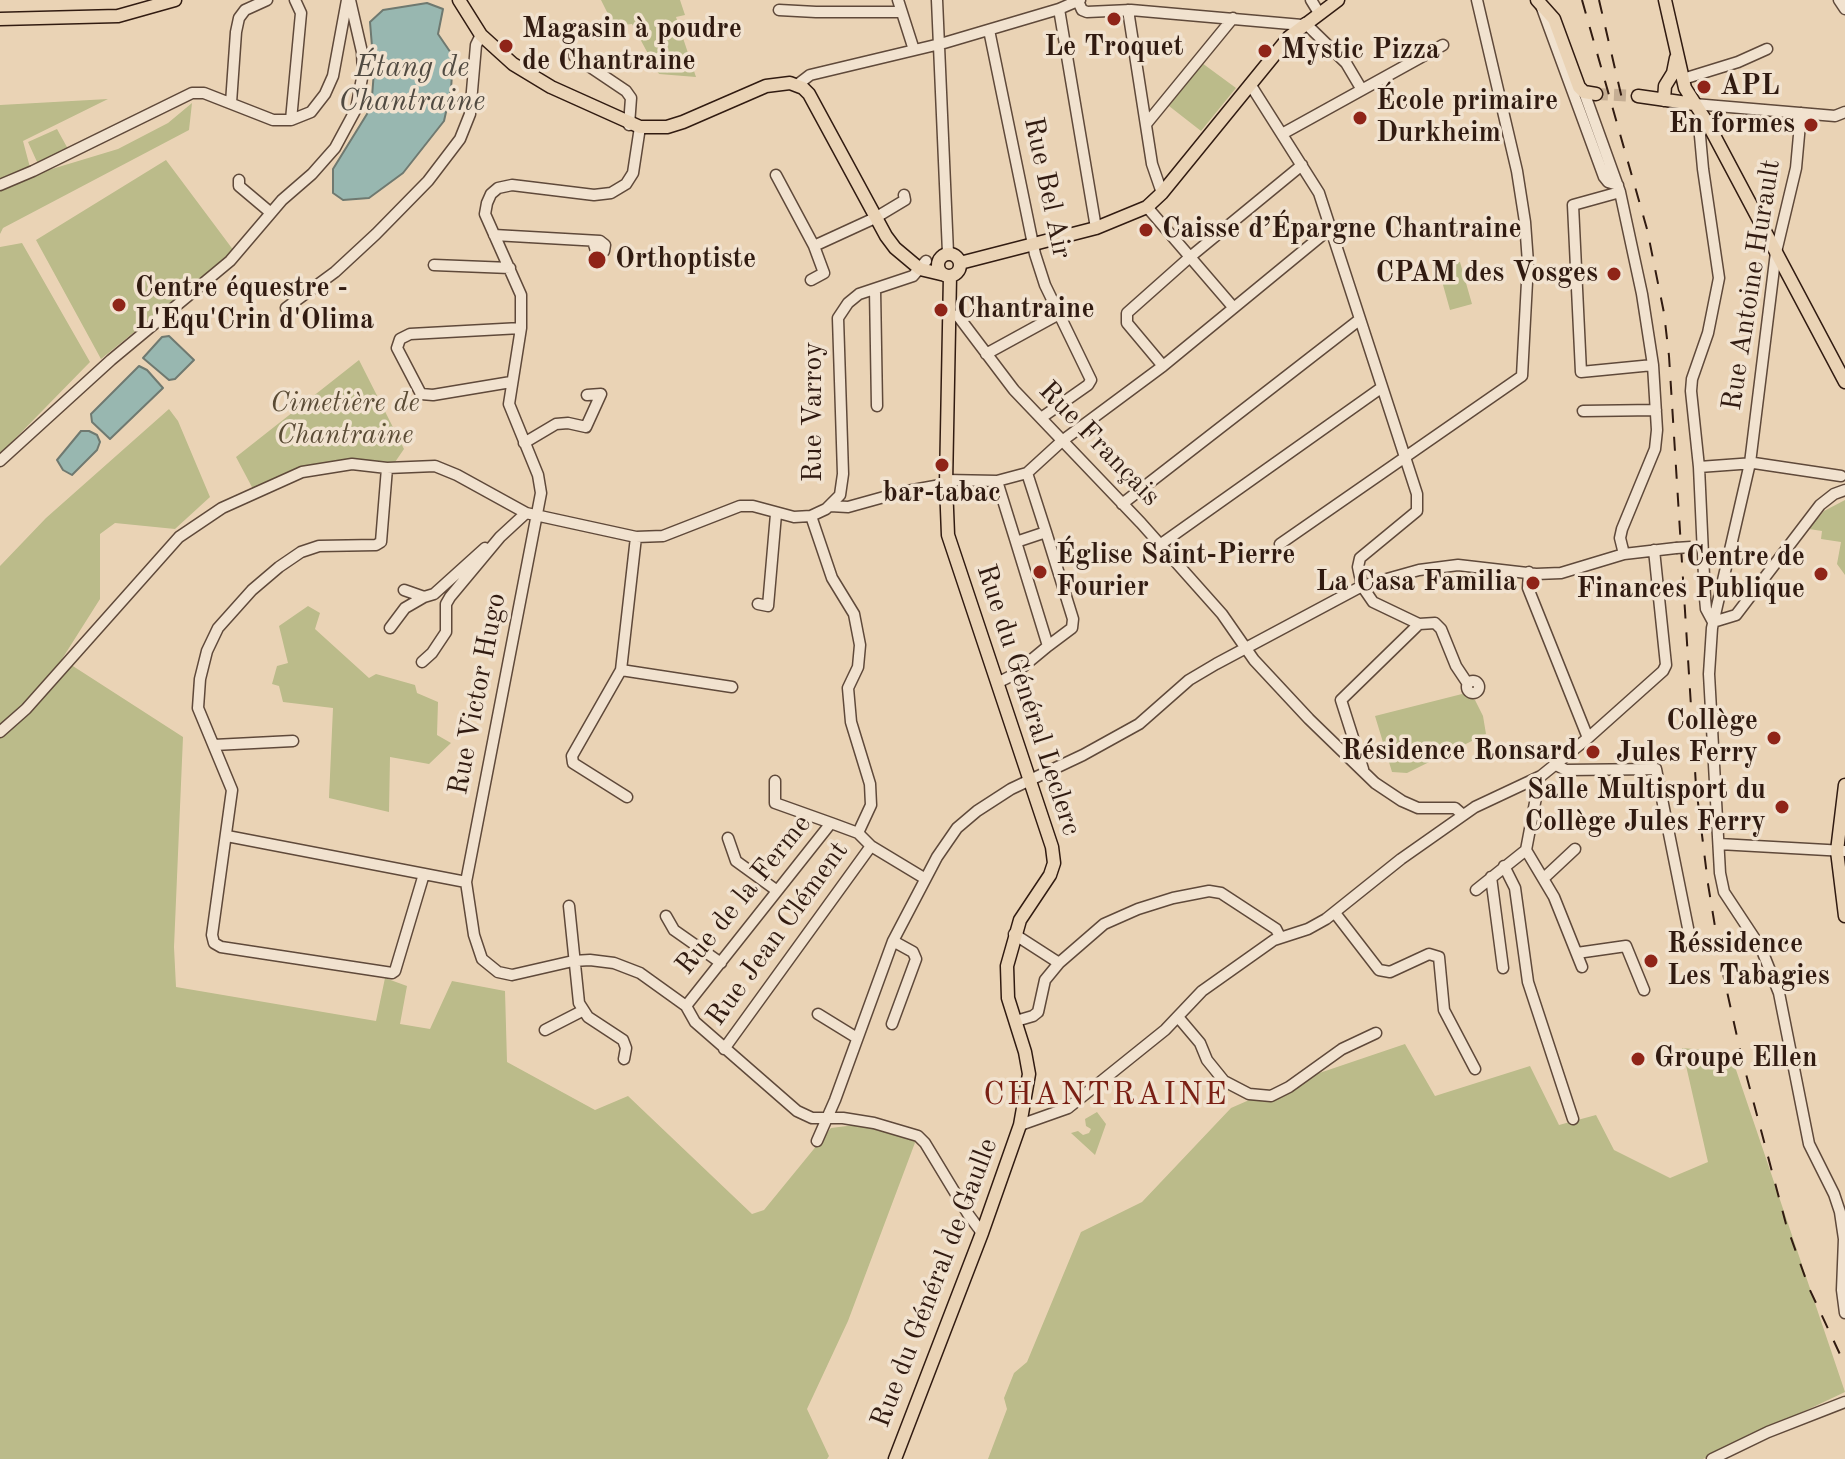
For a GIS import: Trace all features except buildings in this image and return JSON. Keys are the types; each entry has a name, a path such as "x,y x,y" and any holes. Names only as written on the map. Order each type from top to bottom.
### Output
{"main road":[{"path":"0,19 118,16 175,0"},
{"path":"459,0 481,35 526,73 634,126 667,127 766,86 782,83 797,85 809,94 875,218 895,248 910,259 937,266 956,256 960,263 1033,246 1096,228 1147,207 1162,193 1289,37 1338,0"},
{"path":"1665,0 1683,79 1694,104 1845,382"},
{"path":"1538,1 1554,19 1575,80 1590,93"},
{"path":"1664,100 1665,86 1673,73 1677,55"},
{"path":"1665,86 1639,96 1694,104"},
{"name":"Rue du Général Leclerc","path":"937,266 950,315 946,482 948,535 1052,847 1054,863 1050,875 1027,908 1014,934 1006,980 1029,1074 1020,1125"},
{"path":"1845,785 1841,851 1845,916"},
{"name":"Rue du Général de Gaulle","path":"895,1459 1020,1125"}],"street":[{"path":"231,103 239,18 245,10 267,0"},
{"path":"291,120 301,13 295,0"},
{"path":"0,185 192,93 204,93 273,120 291,120 311,112 325,94 333,76 348,0"},
{"path":"0,461 111,360 230,261 271,213 335,148 356,109 363,73 362,52 348,0"},
{"path":"898,0 914,50"},
{"path":"937,0 937,266"},
{"path":"797,85 810,75 939,44 1059,9 1079,0 1082,10 1087,12 1128,10 1304,24 1346,63 1362,90"},
{"path":"1311,0 1319,13"},
{"path":"1280,544 1522,376 1528,263 1525,222 1517,171 1477,0"},
{"path":"1839,0 1845,9"},
{"path":"1538,1 1604,177 1619,188"},
{"path":"1059,9 1096,228"},
{"path":"779,10 901,12"},
{"path":"1128,10 1152,164 1162,193"},
{"path":"1147,123 1233,18"},
{"name":"Rue Bel Air","path":"989,30 1033,246 1045,285 1091,380 1041,418"},
{"path":"286,308 335,272 376,234 428,181 460,139 470,114 476,45 481,35"},
{"path":"1282,134 1443,45"},
{"path":"1683,79 1738,62 1767,49"},
{"path":"574,56 626,91 631,98 634,126"},
{"path":"1250,84 1319,193 1417,494 1417,511 1360,558 1358,567 1362,586 1373,602 1419,624 1435,623 1441,629 1456,666 1468,684"},
{"path":"1590,93 1619,188 1642,294 1653,365 1655,449 1622,529 1620,538 1624,554"},
{"path":"1694,104 1835,116 1845,112"},
{"name":"Rue Antoine Hurault","path":"1713,622 1750,463 1776,252 1796,168 1801,113"},
{"path":"1702,116 1699,125 1703,169 1719,278 1708,333 1691,385 1699,467 1697,547 1706,609 1713,622 1709,674 1724,892 1761,948 1785,1015 1809,1144 1834,1194 1844,1230 1842,1290 1845,1313"},
{"name":"Rue Victor Hugo","path":"573,961 512,975 498,972 482,959 474,935 466,882 531,514 541,493 538,475 509,404 521,328 521,295 485,214 491,194 498,188 512,185 594,195 611,193 626,184 633,173 634,126"},
{"path":"1163,366 1127,323 1127,313 1302,165"},
{"path":"776,175 814,246 824,273 811,280"},
{"path":"239,180 239,186 271,213"},
{"path":"1619,188 1573,205 1581,372 1653,365"},
{"path":"814,246 875,218 905,200 904,195"},
{"path":"1147,207 1233,307"},
{"path":"830,506 848,507 946,482 997,481 1027,473 1062,441 1163,366 1331,228"},
{"path":"494,235 593,241"},
{"path":"434,265 510,268"},
{"name":"Rue Varroy","path":"0,732 26,709 179,537 222,508 302,472 352,464 387,468 435,466 531,514 636,537 663,536 740,506 753,506 794,517 811,516 830,506 840,495 843,474 838,318 859,294 937,266"},
{"path":"875,289 877,406"},
{"path":"986,354 1059,314"},
{"name":"Rue Français","path":"950,315 958,316 1014,390 1161,544 1222,614 1254,660 1309,719 1380,787 1402,801 1418,808 1455,808 1463,815"},
{"path":"1122,504 1359,320"},
{"path":"511,382 433,395 421,394 397,348 400,339 410,334 521,328"},
{"path":"1161,544 1381,388"},
{"path":"524,443 556,424 586,427 601,394 587,395"},
{"path":"1583,411 1656,410"},
{"path":"1699,467 1750,463 1841,476"},
{"path":"387,468 381,542 376,545 319,546 301,552 252,590 218,628 207,651 200,679 198,708 232,790 212,935 214,943 221,947 392,973 424,874"},
{"path":"997,683 1013,675 1072,628 1073,619 1027,473"},
{"path":"997,481 1048,646"},
{"path":"1713,622 1736,615 1820,505 1845,490"},
{"path":"390,628 405,608 434,594 531,514"},
{"name":"Rue Varroy","path":"758,604 768,606 776,514"},
{"path":"811,516 832,578 854,614 860,645 858,667 848,688 851,722 870,784 871,805 858,833"},
{"path":"1016,542 1046,532"},
{"path":"422,662 446,632 446,604 450,597 500,537"},
{"path":"627,797 573,763 572,756 621,670 636,537"},
{"path":"817,1141 893,941 924,878 957,828 977,811 1028,780 1083,755 1139,724 1189,680 1362,586 1419,570 1458,565 1561,573 1624,554 1697,547"},
{"path":"1020,1125 1068,1108 1178,1017 1202,991 1280,937 1308,929 1335,913 1401,859 1475,807 1535,780 1560,762 1663,671 1666,665 1654,550"},
{"path":"1529,572 1528,588 1588,738"},
{"path":"404,590 424,597"},
{"path":"1705,598 1711,605 1719,602 1732,609 1742,608"},
{"path":"1364,772 1341,700 1419,624"},
{"path":"621,670 732,687"},
{"path":"214,745 293,741"},
{"path":"1560,762 1561,770 1656,769 1690,938 1699,946"},
{"path":"1476,890 1526,850 1538,787 1535,780"},
{"path":"775,781 775,803 831,823"},
{"name":"Rue de la Ferme","path":"686,1006 831,823 858,833 871,846 924,878"},
{"path":"227,836 466,882"},
{"path":"728,838 736,861 776,890"},
{"path":"1719,844 1841,851"},
{"name":"Rue Jean Clément","path":"724,1049 871,846"},
{"path":"1544,878 1575,849"},
{"path":"1526,850 1544,878 1582,967"},
{"path":"1504,866 1515,888 1528,982 1573,1119"},
{"path":"1491,877 1503,968"},
{"path":"1016,1021 1038,1012 1045,980 1059,963 1104,924 1138,909 1209,891 1221,893 1276,929 1280,937"},
{"path":"569,906 573,961 582,1011 623,1040 626,1048 624,1059"},
{"path":"1335,913 1379,970 1390,972 1429,954 1439,957 1444,1010 1475,1069"},
{"path":"666,916 674,930 721,963"},
{"path":"1014,934 1059,963"},
{"path":"892,1024 916,959 913,952 893,941"},
{"path":"1577,953 1626,946 1644,990"},
{"name":"Rue Jean Clément","path":"573,961 614,963 640,973 686,1006 695,1022 797,1111 812,1118 843,1118 874,1123 918,1136 982,1233"},
{"path":"545,1030 582,1011"},
{"path":"818,1014 857,1038"},
{"path":"1178,1017 1200,1043 1207,1060 1224,1081 1249,1094 1271,1096 1289,1087 1342,1049 1376,1033"},
{"path":"1712,1459 1768,1432 1845,1402"}],"green space":[{"path":"601,0 680,0 685,15 676,17 696,77 659,74 632,24 614,26"},
{"path":"1202,63 1236,88 1201,131 1169,106"},
{"path":"108,99 23,141 32,175 118,149 168,123 192,103 189,130 3,228 0,234 0,105"},
{"path":"57,129 68,149 38,164 28,142"},
{"name":"Centre équestre - L'Equ'Crin d'Olima","path":"166,160 234,251 101,359 36,240"},
{"path":"22,243 90,362 0,454 0,247"},
{"path":"1460,262 1472,304 1450,310 1438,267"},
{"name":"Cimetière de Chantraine","path":"359,360 404,449 393,465 348,460 253,489 236,457"},
{"path":"169,409 178,421 210,497 175,529 115,523 100,534 100,599 62,659 183,737 174,947 176,987 376,1021 385,978 407,986 400,1024 430,1029 452,981 505,991 507,1062 595,1110 628,1096 752,1214 764,1210 831,1128 871,1123 916,1140 848,1321 807,1409 829,1456 827,1459 0,1459 0,566 46,518"},
{"path":"1845,500 1845,575 1837,564 1841,542 1821,539 1822,531 1809,529 1824,511"},
{"path":"308,606 320,613 315,629 369,678 376,674 415,685 417,693 438,702 437,735 451,743 429,764 390,757 389,812 329,798 333,708 283,702 279,686 272,684 277,666 288,663 279,626"},
{"path":"1462,694 1475,700 1483,716 1486,734 1407,773 1392,772 1375,716"},
{"path":"1405,1044 1435,1096 1530,1066 1559,1125 1596,1115 1614,1150 1670,1178 1708,1162 1682,1048 1730,1052 1845,1392 1703,1459 988,1459 1007,1409 1004,1398 1014,1373 1027,1362 1081,1232 1142,1202 1231,1108 1281,1086"},
{"path":"1097,1112 1106,1124 1095,1155 1071,1133 1089,1133 1091,1129 1086,1126 1085,1119"}],"water":[{"name":"Étang de Chantraine","path":"427,3 443,9 438,34 453,56 451,90 444,121 403,173 369,198 343,200 333,193 333,169 367,114 372,97 374,71 370,22 383,10"},
{"path":"169,336 194,360 175,379 169,380 143,358 162,337"},
{"path":"139,366 147,370 163,388 110,439 92,422 91,414"},
{"path":"81,431 97,435 100,442 97,450 72,475 63,470 57,460"}],"tunnel":[{"path":"1596,94 1638,96"}],"railway":[{"path":"1582,0 1647,229 1664,313 1696,786 1722,969 1742,1059 1786,1224 1809,1288 1845,1365"},
{"path":"1599,0 1623,103"}],"place":[{"name":"Le Troquet","path":"1114,19"},
{"name":"Magasin à poudre de Chantraine","path":"506,46"},
{"name":"Mystic Pizza","path":"1265,51"},
{"name":"APL","path":"1704,87"},
{"name":"École primaire Durkheim","path":"1360,118"},
{"name":"En formes","path":"1811,125"},
{"name":"Caisse d’Épargne Chantraine","path":"1146,230"},
{"name":"Orthoptiste","path":"597,260"},
{"name":"CPAM des Vosges","path":"1614,274"},
{"name":"Centre équestre - L'Equ'Crin d'Olima","path":"119,305"},
{"name":"Chantraine","path":"941,310"},
{"name":"bar-tabac","path":"942,465"},
{"name":"Église Saint-Pierre Fourier","path":"1040,572"},
{"name":"Centre de Finances Publique","path":"1821,574"},
{"name":"La Casa Familia","path":"1533,583"},
{"name":"Collège Jules Ferry","path":"1774,738"},
{"name":"Résidence Ronsard","path":"1593,752"},
{"name":"Salle Multisport du Collège Jules Ferry","path":"1782,807"},
{"name":"Réssidence Les Tabagies","path":"1651,961"},
{"name":"Groupe Ellen","path":"1638,1059"}],"district":[{"name":"CHANTRAINE","path":"1106,1096"}]}
